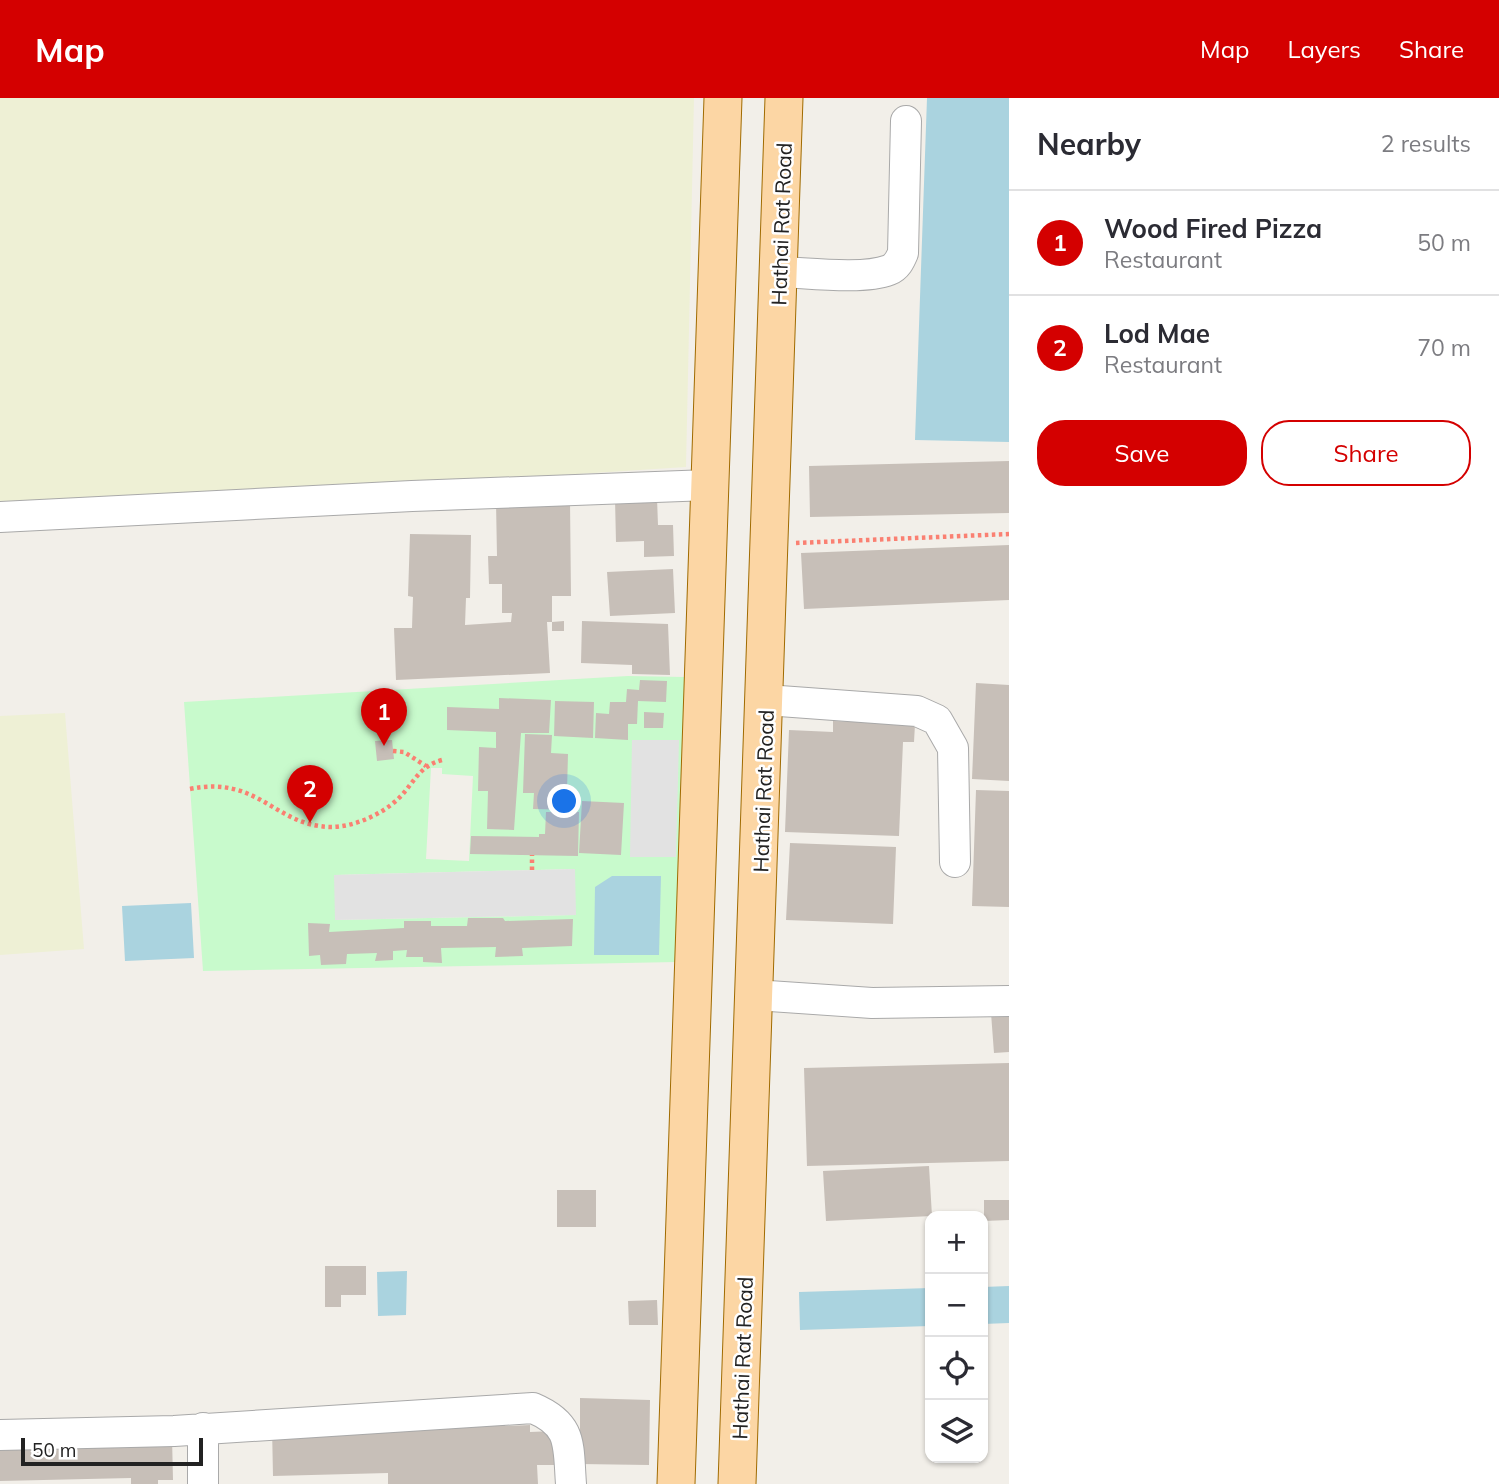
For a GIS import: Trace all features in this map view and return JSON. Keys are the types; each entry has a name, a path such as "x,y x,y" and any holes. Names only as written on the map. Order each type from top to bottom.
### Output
{"main road":[{"path":"676,1484 723,98"},
{"name":"Hathai Rat Road","path":"737,1484 756,995 784,98"}],"lane":[{"path":"779,272 872,274 891,269 899,262 903,253 906,121"},
{"path":"0,517 412,496 709,485"},
{"path":"766,700 917,711 937,720 953,748 955,862"},
{"path":"756,995 872,1003 1009,1001"},
{"path":"0,1435 203,1428 533,1408 553,1416 564,1428 571,1484"},
{"path":"203,1428 203,1484"}],"path":[{"path":"771,544 1009,534"},
{"path":"393,751 404,752 426,766"},
{"path":"190,789 213,785 235,787 295,818 338,826 373,816 390,804 426,766 442,760"},
{"path":"531,855 531,870"}],"green space":[{"path":"0,98 694,98 686,467 174,500 0,507"},
{"path":"628,676 685,677 677,962 203,971 184,702","holes":["431,768 442,768 442,774 473,776 469,861 426,859","574,869 575,915 335,920 335,875"]},
{"path":"65,713 84,949 0,955 0,716"}],"shaded area":[{"path":"632,740 679,740 676,857 630,857"},
{"path":"575,869 576,915 335,920 334,875"}],"water":[{"path":"927,98 1009,98 1009,442 915,440"},
{"path":"612,876 661,876 659,955 594,955 595,887"},
{"path":"191,903 194,958 125,961 122,906"},
{"path":"407,1271 406,1315 378,1316 377,1272"},
{"path":"1009,1286 1009,1323 988,1324 988,1287"},
{"path":"925,1288 925,1326 800,1330 799,1292"}],"building":[{"path":"1009,461 1009,513 810,517 809,466"},
{"path":"657,498 658,525 673,525 674,556 644,557 644,541 616,542 615,499"},
{"path":"570,501 571,596 552,596 552,622 547,622 550,673 396,680 394,628 412,628 413,597 408,596 410,534 471,535 470,598 466,598 465,625 511,622 512,613 502,613 502,584 489,584 488,556 497,556 496,502"},
{"path":"1009,545 1009,600 804,609 801,553"},
{"path":"673,569 675,613 610,616 607,572"},
{"path":"564,621 564,631 552,631 552,622"},
{"path":"582,621 668,624 670,675 632,674 632,665 581,663"},
{"path":"640,680 667,681 666,702 638,701 637,724 628,724 628,740 595,738 596,713 609,714 610,702 626,702 627,689 639,690"},
{"path":"976,683 1009,685 1009,781 972,779"},
{"path":"499,698 551,700 549,733 521,733 514,830 487,829 488,791 478,791 479,747 496,748 496,732 447,730 447,707 499,709"},
{"path":"555,701 594,702 593,738 554,736"},
{"path":"644,712 664,713 663,728 644,728"},
{"path":"833,721 915,724 914,742 903,742 899,836 785,832 789,730 833,732"},
{"path":"525,734 552,735 551,753 568,754 567,791 579,792 578,810 533,809 534,793 523,793"},
{"path":"392,740 394,759 377,761 375,741"},
{"path":"976,790 1009,791 1009,907 972,906"},
{"path":"582,801 624,803 621,855 579,853"},
{"path":"546,812 579,812 578,856 470,854 471,836 539,837 539,834 545,834"},
{"path":"790,843 896,847 893,924 786,920"},
{"path":"468,918 503,918 505,921 573,919 572,946 522,948 523,956 495,957 496,947 441,948 442,963 423,962 423,957 406,957 407,950 393,951 393,960 375,961 377,953 347,954 346,964 321,965 320,955 309,956 308,923 330,924 329,932 404,928 404,921 431,921 431,926 467,926"},
{"path":"1009,1012 1009,1052 994,1053 991,1013"},
{"path":"1009,1063 1009,1161 807,1166 804,1068"},
{"path":"929,1166 932,1211 925,1211 925,1216 826,1221 823,1171"},
{"path":"557,1190 596,1190 596,1227 557,1227"},
{"path":"984,1200 1009,1200 1009,1220 988,1221 988,1211 984,1211"},
{"path":"325,1266 366,1266 366,1295 341,1295 341,1307 325,1307"},
{"path":"657,1300 658,1325 629,1325 628,1301"},
{"path":"580,1398 650,1400 649,1465 580,1464"},
{"path":"505,1415 505,1426 530,1425 530,1432 554,1431 555,1465 537,1465 538,1484 388,1484 388,1473 273,1476 272,1427"},
{"path":"172,1437 173,1480 158,1480 158,1484 131,1484 131,1478 0,1481 0,1441"}],"place":[{"name":"Wood Fired Pizza","path":"384,746"},
{"name":"Lod Mae","path":"310,823"}]}
